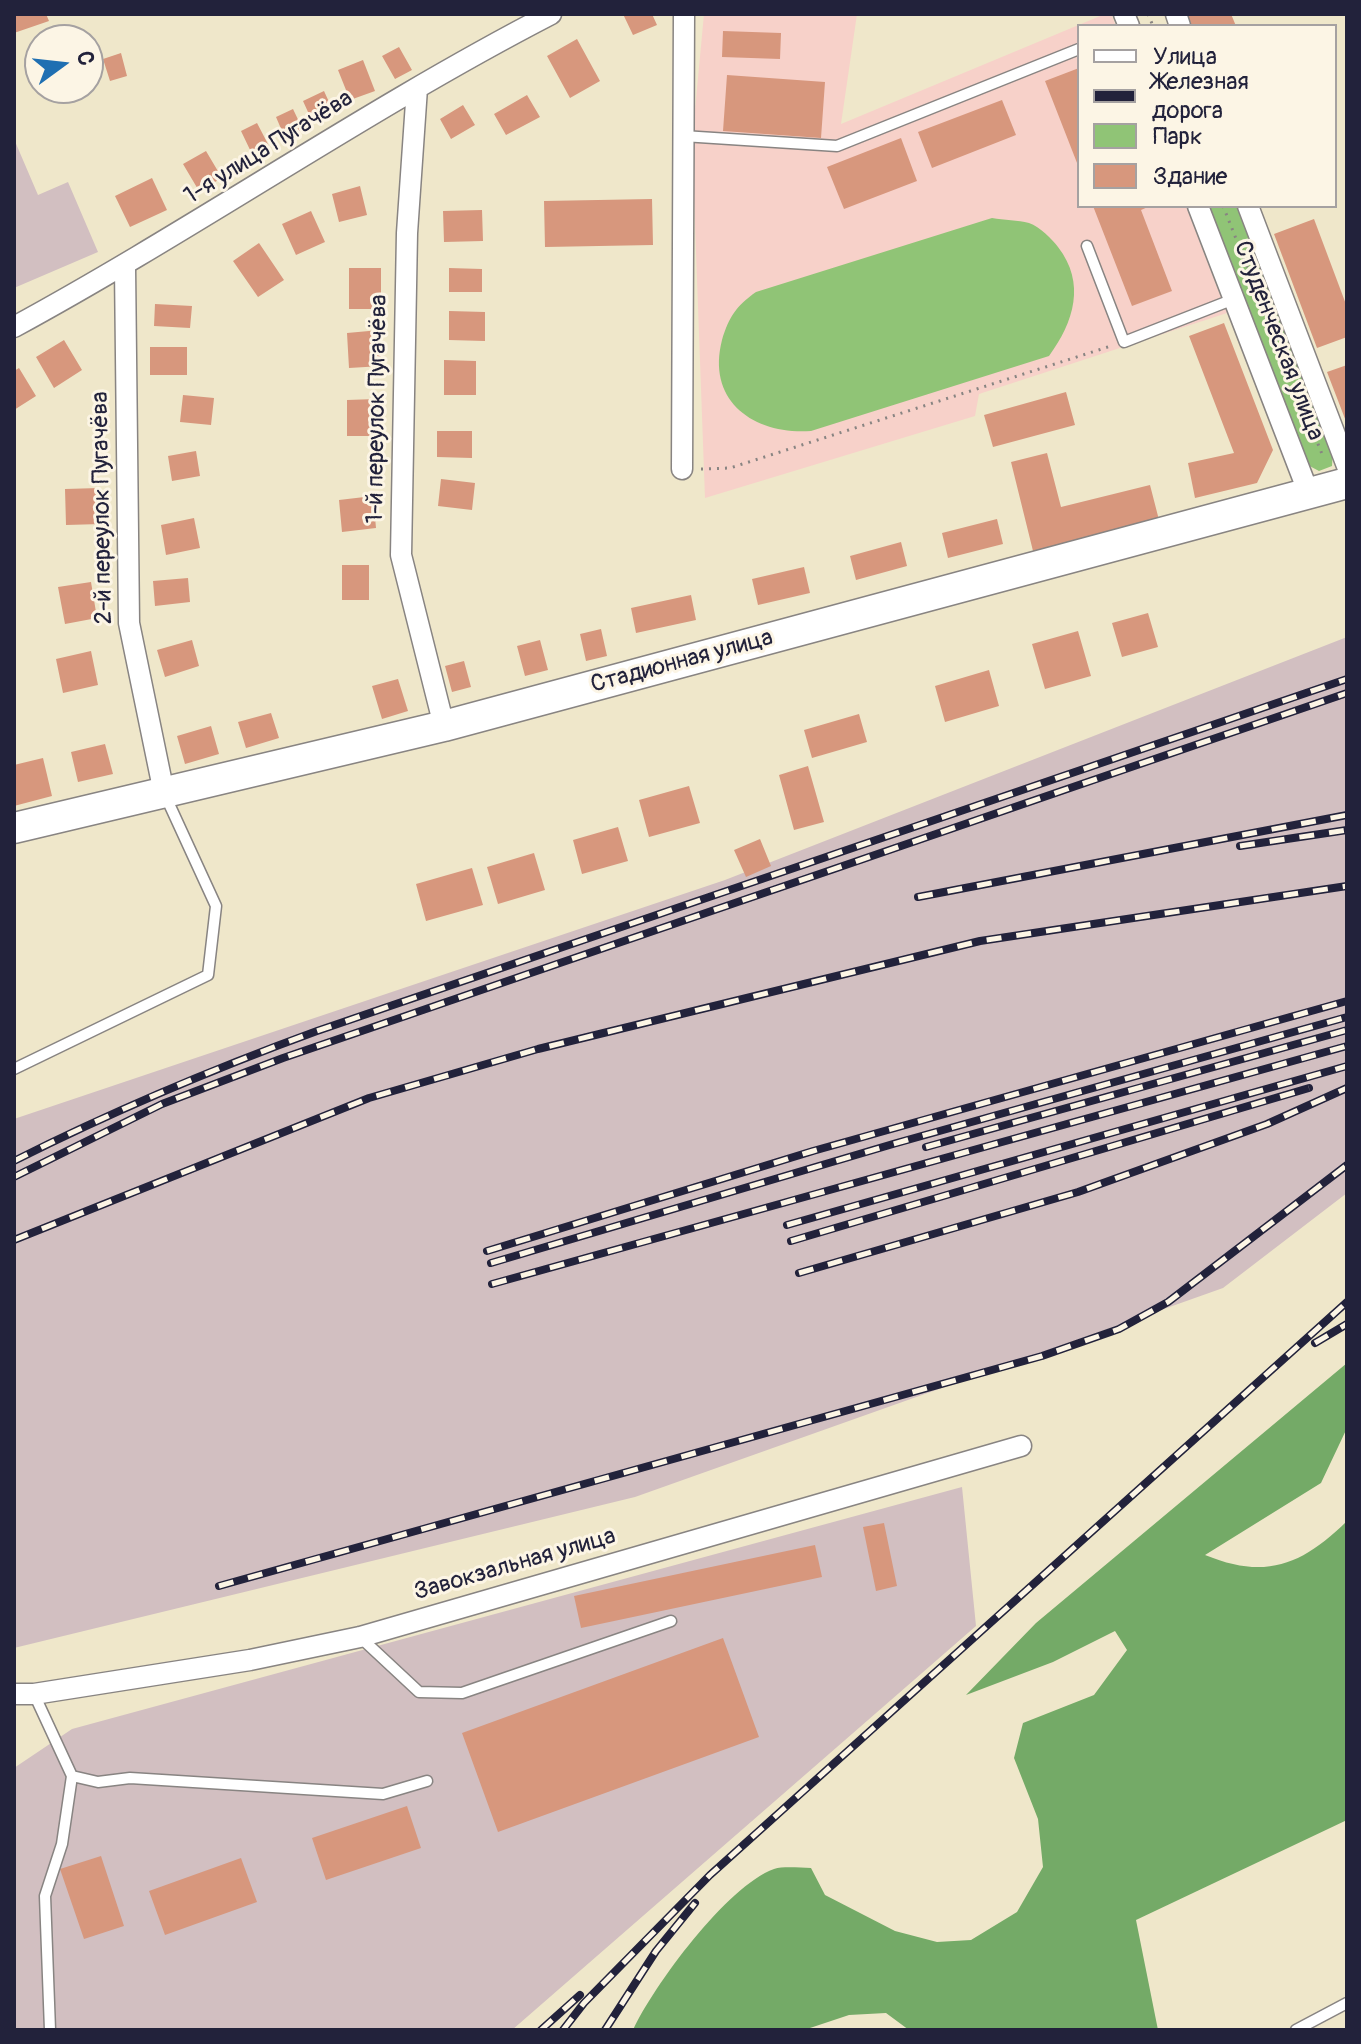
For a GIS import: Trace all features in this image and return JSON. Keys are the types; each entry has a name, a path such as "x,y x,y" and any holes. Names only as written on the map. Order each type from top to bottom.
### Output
{"street":[{"name":"1-я улица Пугачёва","path":"14,327 125,267 417,88 551,14"},
{"path":"682,469 684,14"},
{"name":"1-й переулок Пугачёва","path":"417,88 407,233 401,555 444,726"},
{"name":"Студенческая улица","path":"1199,208 1309,494"},
{"name":"Студенческая улица","path":"1249,208 1346,468"},
{"name":"2-й переулок Пугачёва","path":"125,267 129,623 164,793"},
{"name":"Стадионная улица","path":"14,828 444,726 1309,494 1346,468"},
{"name":"Завокзальная улица","path":"24,1694 250,1660 360,1637 1021,1446"}],"lane":[{"path":"683,136 837,146 1077,50"},
{"path":"1087,246 1124,342 1234,299"},
{"path":"14,1069 208,975 216,906 164,793"},
{"path":"360,1637 419,1692 451,1694 462,1693 671,1621"},
{"path":"24,1694 72,1776 62,1844 45,1896 50,2030"},
{"path":"72,1776 98,1782 130,1778 383,1794 427,1781"},
{"path":"1296,2030 1347,2003"}],"path":[{"path":"1224,208 1319,452 1346,468"},
{"path":"682,469 730,468 1124,342"}],"shaded area":[{"path":"704,14 857,14 841,124 1077,26 1077,208 1187,208 1227,313 979,394 975,416 705,498 692,142"},
{"path":"1105,14 1111,14 1115,24 1081,24"},
{"path":"14,139 38,195 68,182 98,252 14,288"},
{"path":"1347,637 1347,1193 1223,1288 635,1497 14,1648 14,1119 725,880"},
{"path":"962,1487 976,1626 512,2030 14,2030 14,1768 72,1729"}],"green space":[{"path":"1205,208 1239,208 1333,447 1332,466 1319,471 1302,462"},
{"path":"992,218 1033,225 1052,240 1067,261 1072,274 1073,302 1065,330 1049,356 811,431 771,427 754,420 728,397 721,381 719,362 722,340 734,313 756,292"},
{"path":"1347,1363 1347,1428 1321,1483 1205,1555 1247,1566 1282,1564 1314,1548 1347,1521 1347,1820 1136,1920 1158,2030 909,2030 886,2013 849,2015 804,2030 633,2030 674,1964 714,1916 755,1879 774,1869 811,1868 825,1895 895,1931 937,1942 971,1940 1017,1912 1043,1867 1038,1819 1014,1758 1023,1723 1094,1695 1127,1650 1115,1631 1053,1662 966,1695 1036,1623"}],"building":[{"path":"14,14 46,14 49,21 24,24 24,30 14,33"},
{"path":"623,14 652,14 657,25 633,35"},
{"path":"1187,14 1231,14 1235,24 1191,24"},
{"path":"723,31 781,33 780,59 722,57"},
{"path":"577,39 600,81 570,98 547,56"},
{"path":"399,47 412,70 395,79 382,56"},
{"path":"121,53 127,76 110,81 104,59"},
{"path":"363,60 375,91 350,100 338,70"},
{"path":"1077,69 1077,163 1045,81"},
{"path":"727,75 825,82 821,138 723,131"},
{"path":"324,91 334,113 313,123 303,101"},
{"path":"527,95 540,117 506,135 494,114"},
{"path":"1002,100 1016,135 932,168 918,132"},
{"path":"463,105 475,125 451,139 440,119"},
{"path":"293,109 303,130 285,138 276,117"},
{"path":"257,123 269,146 252,154 241,131"},
{"path":"901,138 917,181 844,209 827,167"},
{"path":"206,151 222,178 199,191 183,164"},
{"path":"152,178 167,210 130,227 115,196"},
{"path":"360,186 367,215 339,222 332,194"},
{"path":"652,199 653,245 545,247 544,201"},
{"path":"1094,208 1146,208 1141,210 1172,291 1132,306"},
{"path":"482,210 483,241 444,242 443,211"},
{"path":"311,211 325,242 296,255 282,224"},
{"path":"1314,219 1347,307 1347,337 1317,348 1274,234"},
{"path":"259,243 284,280 258,297 233,261"},
{"path":"349,268 381,268 381,309 349,309"},
{"path":"449,268 482,269 482,292 449,292"},
{"path":"155,304 192,306 190,328 154,326"},
{"path":"449,311 485,312 485,341 449,340"},
{"path":"1224,323 1273,450 1257,483 1195,498 1188,463 1234,453 1189,336"},
{"path":"380,330 382,366 349,368 347,333"},
{"path":"64,340 82,370 54,388 36,357"},
{"path":"150,347 187,347 187,375 150,375"},
{"path":"444,360 476,361 476,395 444,395"},
{"path":"1347,365 1347,424 1327,372"},
{"path":"19,368 36,396 14,410 14,371"},
{"path":"1066,392 1075,425 993,447 984,415"},
{"path":"183,395 214,398 211,425 180,422"},
{"path":"376,399 376,436 347,436 347,400"},
{"path":"437,431 472,431 472,458 437,457"},
{"path":"196,451 200,476 172,481 168,456"},
{"path":"1047,453 1061,507 1150,485 1159,520 1033,551 1011,462"},
{"path":"441,479 475,483 472,510 438,506"},
{"path":"99,488 101,524 66,525 65,489"},
{"path":"373,496 376,528 342,532 339,500"},
{"path":"194,518 200,548 166,555 161,525"},
{"path":"997,519 1003,544 948,558 942,533"},
{"path":"901,542 907,566 856,580 850,556"},
{"path":"342,565 369,565 369,600 342,600"},
{"path":"804,567 810,593 758,605 752,579"},
{"path":"188,578 190,602 155,606 153,581"},
{"path":"91,582 97,618 65,624 58,587"},
{"path":"691,595 696,620 636,633 631,608"},
{"path":"1148,613 1158,647 1122,657 1112,623"},
{"path":"601,629 607,656 586,661 580,634"},
{"path":"1078,631 1091,676 1045,689 1032,644"},
{"path":"192,640 199,666 165,677 157,650"},
{"path":"540,640 548,670 525,676 517,646"},
{"path":"91,651 98,685 63,693 56,659"},
{"path":"464,661 471,687 452,692 445,666"},
{"path":"989,670 999,706 945,722 935,686"},
{"path":"398,679 408,711 382,719 372,686"},
{"path":"271,713 279,738 246,748 238,722"},
{"path":"859,714 867,742 812,758 804,730"},
{"path":"211,726 219,754 185,764 177,736"},
{"path":"105,744 113,774 78,782 71,752"},
{"path":"43,758 52,796 14,806 14,765"},
{"path":"808,766 824,822 794,830 779,775"},
{"path":"689,786 700,823 649,837 639,800"},
{"path":"618,827 628,861 582,874 573,840"},
{"path":"760,839 771,866 746,877 734,850"},
{"path":"534,853 545,890 498,904 487,867"},
{"path":"472,868 483,905 426,921 416,884"},
{"path":"884,1523 897,1586 876,1591 863,1527"},
{"path":"815,1545 822,1577 581,1628 574,1596"},
{"path":"723,1638 759,1737 498,1832 462,1733"},
{"path":"407,1806 421,1848 326,1880 312,1838"},
{"path":"101,1856 124,1926 84,1939 60,1869"},
{"path":"241,1858 257,1902 165,1935 149,1891"}],"railway":[{"path":"14,1161 164,1092 317,1031 1347,679"},
{"path":"14,1177 162,1104 283,1058 1347,693"},
{"path":"918,897 1347,815"},
{"path":"1240,846 1347,830"},
{"path":"14,1240 369,1098 538,1049 980,941 1347,886"},
{"path":"487,1251 813,1151 1347,1001"},
{"path":"491,1263 893,1144 1347,1017"},
{"path":"926,1147 1347,1030"},
{"path":"492,1284 1347,1046"},
{"path":"787,1225 1347,1066"},
{"path":"791,1241 1309,1088"},
{"path":"799,1273 1078,1192 1267,1124 1347,1088"},
{"path":"219,1586 1042,1356 1119,1329 1168,1302 1347,1165"},
{"path":"563,2030 584,2003 710,1875 1347,1302"},
{"path":"1315,1343 1347,1324"},
{"path":"605,2030 656,1951 695,1903"},
{"path":"541,2030 580,1995"}]}
